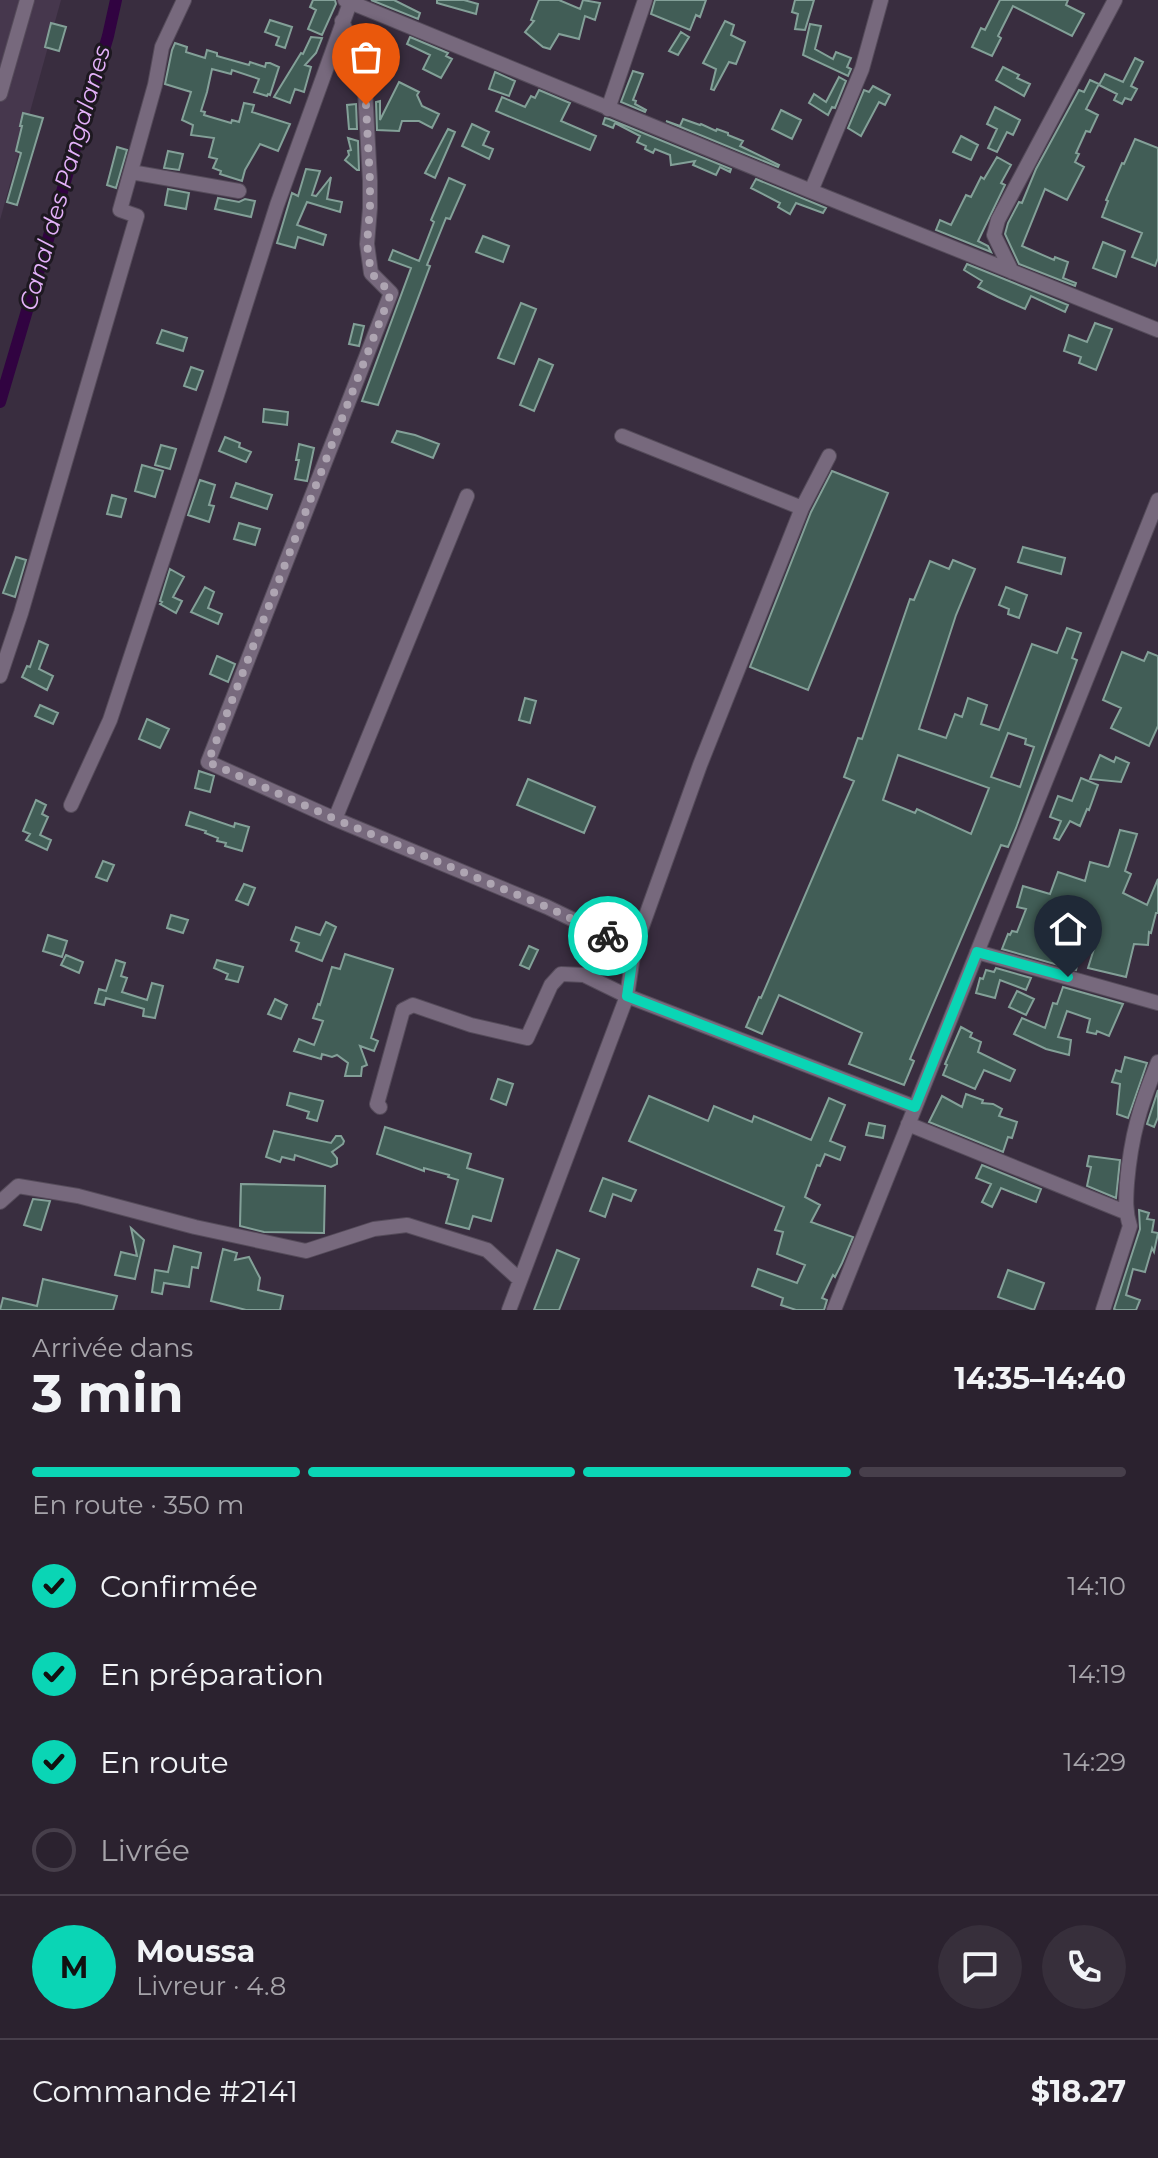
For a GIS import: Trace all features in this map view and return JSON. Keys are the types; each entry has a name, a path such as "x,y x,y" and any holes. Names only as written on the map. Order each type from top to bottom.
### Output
{"street":[{"path":"0,94 27,0"},
{"path":"0,676 137,216 120,210 155,85 162,47 184,0"},
{"path":"608,109 645,0"},
{"path":"811,191 862,69 881,0"},
{"path":"1012,272 994,235 998,220 1115,0"},
{"path":"71,805 110,720 277,205 349,1 608,109 1158,330"},
{"path":"342,21 364,72 370,181 367,244 371,273 391,293 208,762 335,819 547,907 634,949"},
{"path":"131,172 239,191"},
{"path":"622,436 802,508"},
{"path":"509,1310 627,996 634,949 700,765 802,508 829,456"},
{"path":"335,819 467,496"},
{"path":"834,1310 1158,500"},
{"path":"977,952 1158,1003"},
{"path":"380,1107 377,1104 403,1010 413,1005 471,1025 527,1038 551,985 561,974 584,975 627,996 915,1107"},
{"path":"1103,1310 1130,1226 1125,1212 1130,1150 1141,1104 1158,1062"},
{"path":"908,1124 1125,1212"},
{"path":"0,1202 18,1186 78,1196 195,1227 306,1251 374,1229 407,1225 487,1250 520,1280"}],"shaded area":[{"path":"0,0 61,0 0,220"}],"building":[{"path":"313,0 335,0 322,35 308,29 316,10 310,7"},
{"path":"371,0 394,0 420,13 418,19"},
{"path":"437,0 464,0 478,4 476,14 437,3"},
{"path":"539,0 559,0 580,9 583,0 600,3 595,20 585,16 579,39 559,34 550,49 525,32 534,21 531,20"},
{"path":"655,0 706,0 700,17 696,15 690,30 651,14"},
{"path":"795,0 814,0 805,30 795,29 798,14 792,12"},
{"path":"1000,0 1068,0 1066,5 1084,14 1072,36 1013,6 992,56 972,47 981,28 985,30"},
{"path":"270,20 292,27 285,48 276,45 279,37 265,32"},
{"path":"725,21 734,25 731,35 745,42 736,64 729,62 714,90 711,89 716,69 703,63"},
{"path":"51,23 66,27 59,51 45,47"},
{"path":"810,24 821,26 815,49 833,59 836,52 851,58 847,67 851,69 848,76 803,55"},
{"path":"681,32 689,37 678,55 669,51"},
{"path":"311,37 322,38 316,53 305,65 311,67 304,92 295,89 290,103 274,97 303,54"},
{"path":"410,37 448,53 446,56 452,59 441,78 423,69 430,55 407,44"},
{"path":"175,43 187,47 186,52 205,58 207,50 249,65 250,62 265,67 266,63 270,63 279,67 267,96 254,92 259,79 232,70 231,74 212,69 201,111 205,112 204,115 231,123 232,120 239,122 244,103 254,105 252,112 290,124 278,151 260,144 242,181 220,174 221,171 213,168 217,159 209,157 214,138 191,135 193,125 182,120 191,92 165,84"},
{"path":"1135,58 1143,62 1131,86 1137,89 1131,100 1125,98 1122,104 1114,100 1117,94 1099,85 1105,74 1123,82"},
{"path":"1003,67 1030,84 1024,96 996,80"},
{"path":"633,71 643,74 633,100 645,112 621,102"},
{"path":"495,72 515,81 509,96 489,89"},
{"path":"839,77 846,81 835,108 832,107 828,115 809,103 814,94 826,102"},
{"path":"1090,80 1099,84 1086,109 1098,115 1076,153 1079,154 1075,162 1084,167 1067,200 1045,189 1022,246 1054,260 1055,257 1068,262 1063,278 1076,283 1075,286 1019,264 1005,234 1079,90 1084,92"},
{"path":"399,82 419,92 417,95 422,106 439,114 432,128 419,121 402,121 399,131 377,130 376,102 380,101 380,120"},
{"path":"873,86 890,95 885,105 879,102 861,136 848,128 864,90 869,92"},
{"path":"539,90 570,103 561,121 596,136 590,150 496,111 502,97 525,107"},
{"path":"356,104 357,129 349,129 347,105"},
{"path":"995,107 1020,120 1013,135 1007,132 997,152 988,148 997,129 987,124"},
{"path":"781,110 801,120 792,139 772,129"},
{"path":"23,113 43,118 17,205 7,202 21,153 16,151"},
{"path":"605,118 731,169 730,172 720,167 716,175 693,165 695,161 671,165 670,155 645,149 646,146 637,142 640,136 615,123 613,128 603,124"},
{"path":"683,119 728,133 743,141 740,146 779,165 666,121 680,126"},
{"path":"472,124 489,132 483,145 493,149 489,159 462,146"},
{"path":"448,129 455,132 435,178 425,173"},
{"path":"961,136 978,145 971,160 953,152"},
{"path":"348,138 358,141 359,170 345,160 351,150"},
{"path":"1135,139 1158,148 1158,258 1155,266 1132,257 1142,233 1102,217 1106,200"},
{"path":"117,147 127,150 116,188 107,185"},
{"path":"168,151 183,154 179,170 164,168"},
{"path":"997,157 1011,165 1001,183 1005,185 978,241 988,246 991,252 936,230 940,220 951,225 966,195 971,197 981,177 984,179"},
{"path":"306,169 320,171 312,195 316,196 331,177 327,199 342,202 340,212 307,202 297,225 326,235 323,245 298,237 295,248 277,243 292,193 298,196"},
{"path":"449,178 465,185 450,219 446,218 427,265 430,266 378,405 362,401 411,268 389,260 393,250 419,261 434,222 431,220"},
{"path":"756,179 826,208 823,213 796,203 790,214 778,207 780,203 751,188"},
{"path":"168,189 189,193 186,209 165,205"},
{"path":"218,198 255,201 251,217 215,209"},
{"path":"483,236 509,246 503,262 476,252"},
{"path":"1103,242 1125,251 1116,277 1093,268"},
{"path":"967,264 1068,305 1065,312 1031,296 1025,309 998,297 978,287 982,281 964,270"},
{"path":"521,303 536,309 514,364 498,358"},
{"path":"1095,323 1112,329 1096,370 1079,363 1081,357 1064,351 1069,335 1087,342"},
{"path":"354,324 364,326 359,346 349,344"},
{"path":"162,330 187,338 183,351 157,343"},
{"path":"539,359 553,365 534,411 520,405"},
{"path":"191,367 203,371 196,390 184,386"},
{"path":"264,409 288,412 287,425 263,422"},
{"path":"397,431 439,444 433,458 392,442"},
{"path":"225,437 251,452 246,462 219,451"},
{"path":"299,444 314,448 307,481 295,479"},
{"path":"161,445 176,449 170,469 155,465"},
{"path":"142,465 163,471 155,497 135,491"},
{"path":"832,471 888,493 808,690 750,667 811,512"},
{"path":"200,480 215,485 209,505 214,506 209,522 188,515"},
{"path":"236,483 272,495 267,509 231,497"},
{"path":"112,495 126,499 121,517 107,514"},
{"path":"239,523 260,529 255,545 234,539"},
{"path":"1023,547 1065,558 1061,574 1018,562"},
{"path":"16,557 26,560 15,597 3,593"},
{"path":"953,560 975,569 956,615 919,729 946,738 955,714 962,717 968,698 987,705 981,724 999,730 1032,644 1057,653 1067,628 1081,633 1072,658 1077,660 1016,828 1008,847 1001,845 910,1059 914,1061 904,1085 849,1064 862,1033 779,995 762,1034 746,1027 854,781 844,777 858,738 862,739 910,599 914,600 930,561 949,569","holes":["1008,733 1026,739 1025,744 1034,747 1020,787 991,777","898,755 989,788 971,834 917,809 915,813 883,800"]},
{"path":"170,569 184,577 173,597 182,601 176,613 160,604"},
{"path":"205,587 214,592 208,608 222,614 218,624 191,612"},
{"path":"1006,587 1027,595 1019,618 1008,614 1009,609 999,605"},
{"path":"39,641 48,645 39,669 53,676 47,690 22,677 27,666 30,667"},
{"path":"1122,652 1144,661 1148,652 1158,656 1158,726 1149,746 1111,728 1121,708 1103,700"},
{"path":"217,656 235,664 228,682 210,674"},
{"path":"525,698 536,701 530,723 519,720"},
{"path":"40,705 58,713 53,724 35,716"},
{"path":"147,719 169,729 160,748 139,739"},
{"path":"1100,755 1114,762 1116,757 1129,763 1121,782 1090,779"},
{"path":"199,771 214,776 210,792 195,788"},
{"path":"1081,778 1098,785 1089,810 1080,826 1070,821 1059,840 1054,838 1061,821 1050,817 1058,796 1072,801"},
{"path":"528,779 595,807 584,833 517,805"},
{"path":"36,800 46,805 42,814 48,817 40,835 51,840 47,850 26,840 30,834 23,831"},
{"path":"190,812 234,827 235,823 249,827 242,851 225,846 226,843 217,841 218,838 206,831 186,825"},
{"path":"1120,830 1137,834 1125,871 1131,874 1123,893 1147,905 1158,879 1158,913 1149,932 1148,945 1134,944 1126,977 1088,968 1097,939 1096,935 1091,934 1093,923 1071,916 1073,912 1054,905 1046,924 1058,929 1056,938 1075,942 1072,957 1079,958 1076,970 1002,949 1008,934 1017,932 1026,909 1017,907 1023,886 1050,894 1058,872 1085,881 1090,862 1109,866"},
{"path":"103,861 114,865 107,881 96,877"},
{"path":"244,884 255,888 248,905 236,900"},
{"path":"171,915 188,920 183,933 167,928"},
{"path":"326,922 336,927 322,961 296,951 299,943 291,940 296,927 320,935"},
{"path":"48,935 67,941 62,957 43,951"},
{"path":"529,946 538,950 529,969 520,965"},
{"path":"345,954 393,969 371,1038 378,1041 374,1051 360,1046 367,1065 362,1067 361,1076 345,1076 348,1063 337,1055 322,1054 321,1059 294,1051 299,1039 314,1045 323,1021 313,1018 332,967 340,969"},
{"path":"66,955 83,962 79,973 61,965"},
{"path":"116,960 125,963 121,976 127,978 122,992 147,1000 152,983 163,986 155,1018 143,1016 144,1009 106,998 104,1005 95,1003 99,989 106,991"},
{"path":"217,960 243,967 238,982 226,979 228,974 214,968"},
{"path":"996,968 1031,978 1026,990 1000,980 995,998 976,993 986,970 994,972"},
{"path":"1063,987 1123,1004 1109,1036 1097,1031 1096,1034 1087,1032 1090,1019 1067,1011 1058,1037 1071,1040 1069,1055 1046,1049 1014,1034 1022,1018 1045,1028 1053,1003 1057,1004"},
{"path":"1017,991 1034,999 1026,1015 1009,1007"},
{"path":"275,999 287,1005 281,1019 268,1014"},
{"path":"961,1027 972,1033 970,1037 981,1042 978,1052 1015,1070 1010,1081 984,1070 975,1089 943,1075"},
{"path":"1125,1057 1147,1063 1128,1118 1117,1114 1120,1084 1112,1082 1116,1070 1121,1072"},
{"path":"498,1079 513,1084 506,1105 491,1099"},
{"path":"1158,1090 1158,1117 1154,1127 1147,1124"},
{"path":"290,1093 323,1101 317,1121 307,1118 309,1112 287,1105"},
{"path":"966,1094 983,1100 982,1103 993,1104 1002,1109 999,1116 1017,1122 1003,1152 929,1122 942,1096 962,1107"},
{"path":"649,1096 708,1121 714,1106 752,1122 754,1116 811,1140 829,1098 845,1105 830,1141 845,1147 840,1160 825,1154 820,1166 817,1165 805,1197 820,1205 811,1222 853,1237 822,1298 827,1300 824,1310 796,1310 781,1305 783,1298 752,1286 758,1269 797,1283 805,1265 777,1254 783,1232 775,1230 784,1207 629,1141"},
{"path":"869,1123 885,1126 883,1138 866,1135"},
{"path":"385,1127 471,1154 467,1168 503,1179 491,1221 473,1216 469,1229 446,1223 458,1180 377,1154"},
{"path":"274,1131 331,1143 336,1136 341,1136 343,1144 332,1152 337,1164 331,1167 295,1155 294,1160 282,1157 280,1162 266,1157"},
{"path":"1089,1156 1120,1160 1116,1198 1087,1186 1091,1167 1087,1166"},
{"path":"982,1165 1041,1189 1036,1202 1001,1188 992,1207 982,1202 991,1184 976,1178"},
{"path":"603,1178 636,1190 631,1201 613,1194 605,1217 590,1211"},
{"path":"241,1184 325,1186 324,1233 264,1232 240,1226"},
{"path":"33,1199 50,1201 41,1230 24,1225"},
{"path":"1139,1210 1149,1213 1147,1219 1154,1220 1152,1232 1158,1233 1154,1252 1152,1248 1145,1272 1133,1269 1126,1295 1140,1300 1136,1310 1116,1310 1140,1229"},
{"path":"131,1228 144,1240 135,1279 115,1275 121,1252 137,1256"},
{"path":"174,1246 201,1253 198,1268 192,1267 189,1287 164,1283 162,1294 152,1292 155,1270 168,1272"},
{"path":"223,1249 237,1253 235,1260 249,1257 260,1278 258,1290 283,1296 280,1310 246,1310 211,1301"},
{"path":"557,1250 579,1259 559,1310 534,1310"},
{"path":"1008,1270 1044,1283 1034,1310 998,1297"},
{"path":"43,1279 117,1296 113,1310 0,1310 3,1298 37,1306"}],"waterway":[{"name":"Canal des Pangalanes","path":"0,402 116,0"}],"way so far":[{"path":"366,105 370,181 367,244 371,273 391,293 208,762 608,936"}],"route":[{"path":"608,936 634,949 627,996 915,1107 977,952 1068,977"}]}
